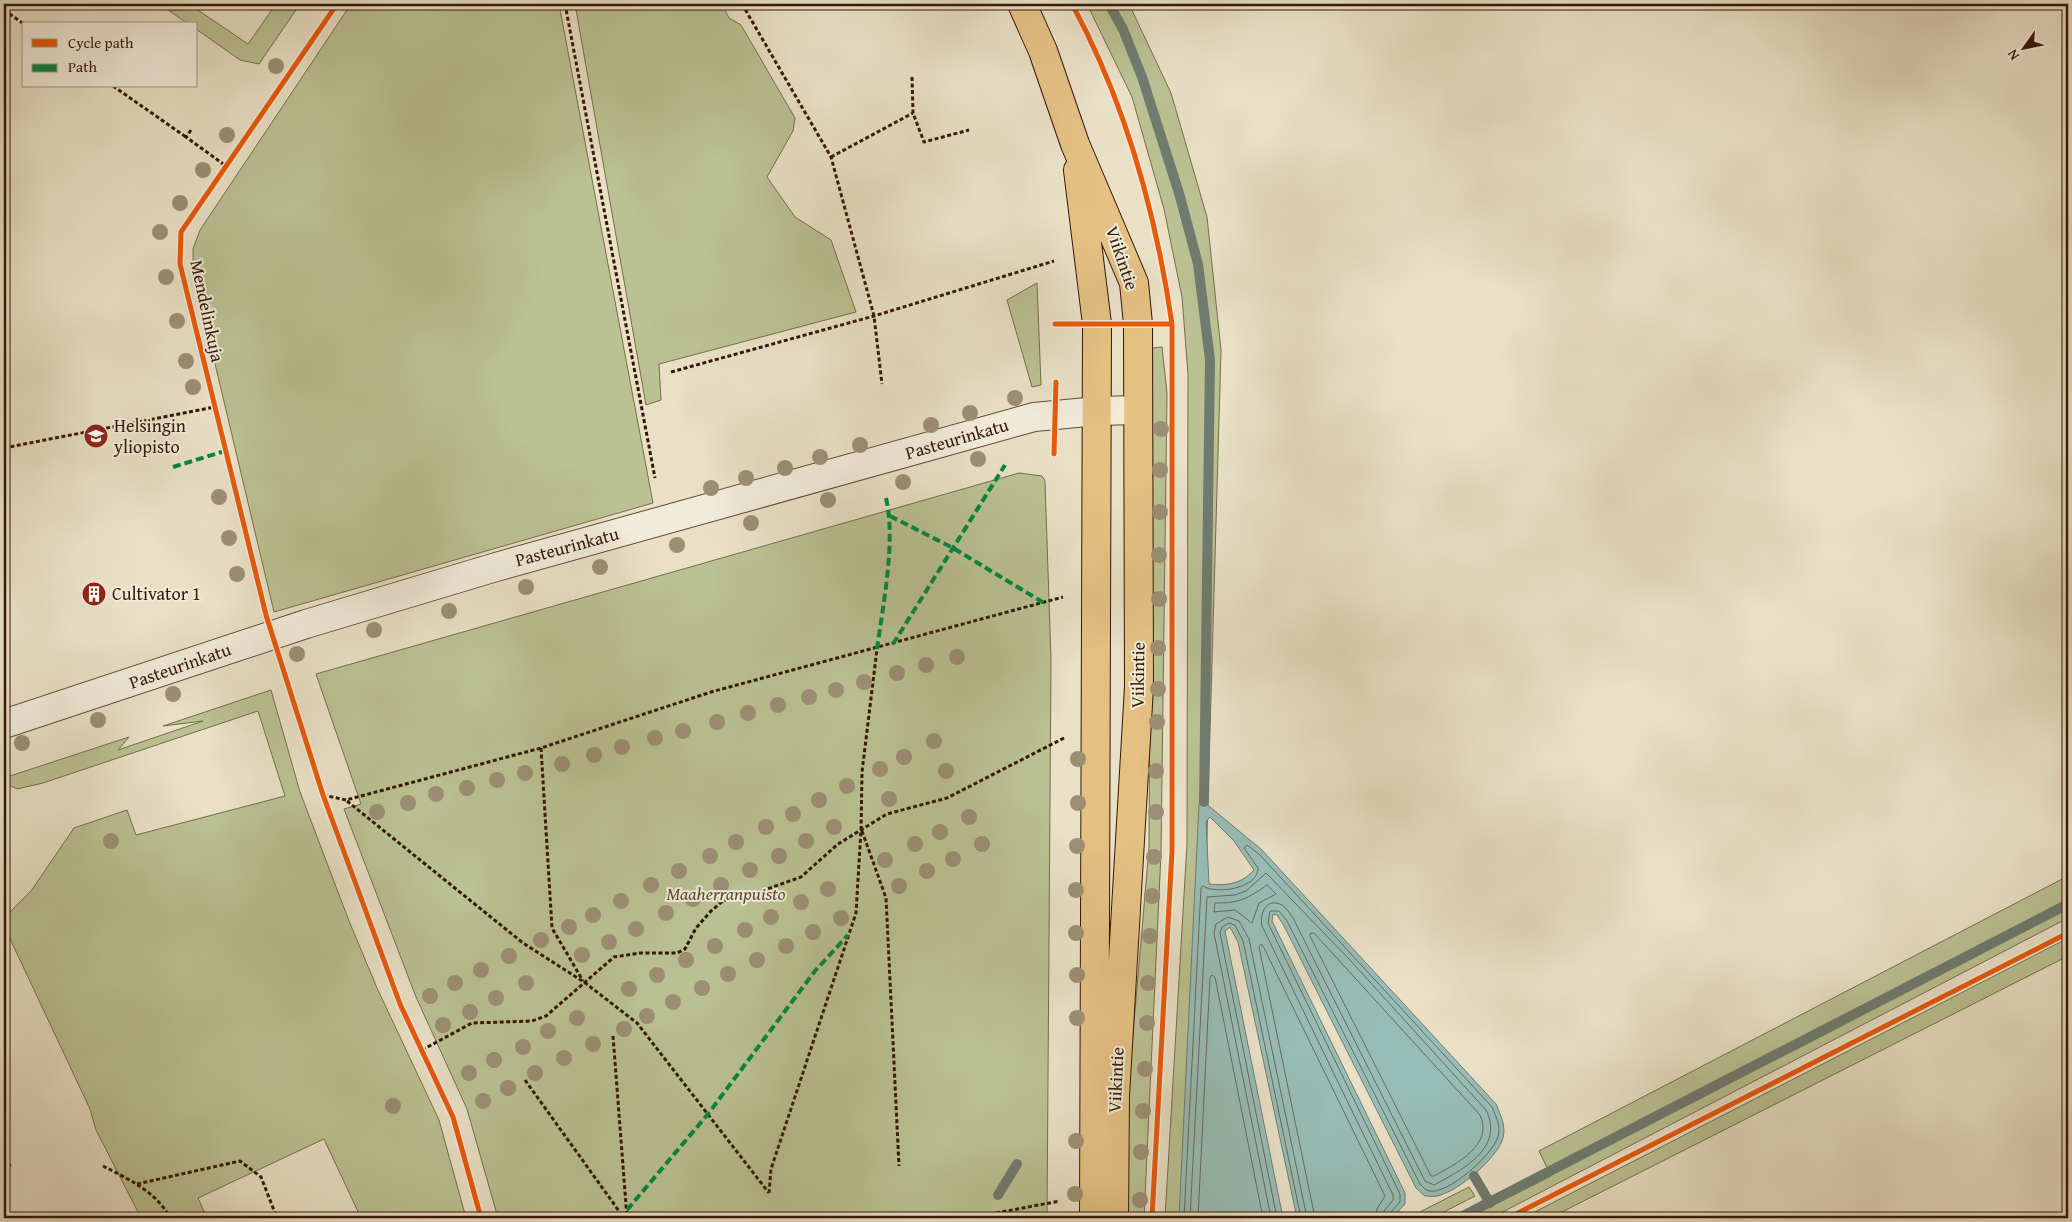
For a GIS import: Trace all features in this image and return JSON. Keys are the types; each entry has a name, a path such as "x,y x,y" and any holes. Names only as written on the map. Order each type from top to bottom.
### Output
{"main road":[{"name":"Viikintie","path":"1022,4 1046,60 1075,144 1134,283 1138,324 1139,687 1114,1096 1114,1218"},
{"name":"Viikintie","path":"1075,144 1097,324 1094,1218"}],"street":[{"name":"Pasteurinkatu","path":"4,724 306,624 496,567 1034,416 1098,410 1138,410"}],"path":[{"path":"565,4 656,478"},
{"path":"742,4 831,156 874,316 882,384"},
{"path":"746,8 751,4"},
{"path":"4,10 22,23"},
{"path":"912,77 914,113 924,142 970,130"},
{"path":"116,88 226,166"},
{"path":"831,156 914,113"},
{"path":"186,136 191,130"},
{"path":"221,173 231,159"},
{"path":"671,372 874,316 1054,261"},
{"path":"213,398 217,416"},
{"path":"4,448 215,407"},
{"path":"346,800 541,748 711,692 877,649 1063,597"},
{"path":"323,795 346,800 523,943 584,982 637,1024 769,1193 771,1170 856,913 862,772 877,649"},
{"path":"422,1050 472,1023 532,1021 546,1016 614,957 640,953 677,953 685,949 696,928 723,901 737,896 753,894 802,877 838,844 887,814 947,798 1065,738"},
{"path":"541,748 552,928 584,982"},
{"path":"320,786 326,804"},
{"path":"861,830 886,898 899,1166"},
{"path":"613,1036 626,1218"},
{"path":"418,1043 426,1059"},
{"path":"525,1080 626,1218"},
{"path":"137,1184 240,1161 261,1177 277,1218"},
{"path":"4,1166 11,1165"},
{"path":"103,1166 137,1184 164,1206 170,1218"},
{"path":"996,1214 1060,1201"},
{"path":"4,1206 10,1218"}],"green space":[{"path":"160,4 189,4 248,44 276,4 300,4 259,64 240,60 198,30 198,22 185,22"},
{"path":"351,4 559,4 653,503 274,612 193,271 193,249 200,230"},
{"path":"575,4 722,4 729,18 741,25 795,118 793,131 767,177 795,217 831,240 856,312 659,364 661,400 646,405"},
{"path":"1087,4 1129,4 1171,93 1207,217 1221,350 1196,1218 1165,1218 1187,844 1188,374 1182,297 1164,209 1132,97"},
{"path":"1037,283 1041,385 1032,387 1007,300"},
{"path":"1162,347 1167,393 1161,853 1144,1218 1126,1218 1130,1069 1149,848 1152,348"},
{"name":"Maaherranpuisto","path":"1019,473 1042,476 1045,481 1051,660 1047,1218 498,1218 467,1109 416,997 344,809 361,804 316,674"},
{"path":"271,690 300,792 349,921 377,988 439,1120 466,1218 361,1218 324,1139 198,1198 207,1218 141,1218 96,1130 90,1109 4,926 4,918 31,891 74,828 127,810 136,835 285,796 258,711 43,783 17,789 4,783 4,778 129,737 118,750 203,721 163,726"},
{"path":"2068,876 2068,918 1491,1218 1468,1218 1551,1176 1539,1151"},
{"path":"2068,938 2068,956 1550,1218 1523,1218"},
{"path":"1469,1187 1475,1196 1432,1218 1408,1218"}],"water":[{"path":"1204,802 1262,850 1496,1104 1503,1125 1503,1138 1485,1165 1455,1188 1435,1196 1425,1196 1416,1188 1283,924 1277,915 1273,914 1272,921 1405,1193 1405,1204 1392,1218 1297,1218 1238,942 1230,927 1225,931 1283,1218 1179,1218 1199,804","holes":["1210,817 1234,841 1254,870 1249,875 1233,883 1222,885 1209,884 1206,822"]}],"waterway":[{"path":"1109,4 1123,29 1142,77 1179,193 1198,264 1210,360 1204,802"},
{"path":"1459,1218 2068,904"},
{"path":"998,1195 1017,1164"},
{"path":"1474,1176 1490,1203"}],"marked path":[{"path":"173,467 225,451"},
{"path":"893,644 1005,465"},
{"path":"877,649 889,553 889,515 886,498"},
{"path":"890,516 953,548 1044,603"},
{"path":"627,1210 708,1114 815,971 848,935"}],"cycle path":[{"name":"Mendelinkuja","path":"337,4 181,232 180,264 266,615 323,795 400,1004 453,1117 481,1218"},
{"path":"1072,4 1108,80 1136,160 1157,241 1172,324 1172,851 1152,1218"},
{"path":"1055,324 1172,324"},
{"path":"1054,454 1056,382"},
{"path":"1508,1218 2068,933"}],"place":[{"name":"Helsingin yliopisto","path":"96,436"},
{"name":"Cultivator 1","path":"94,594"}]}
